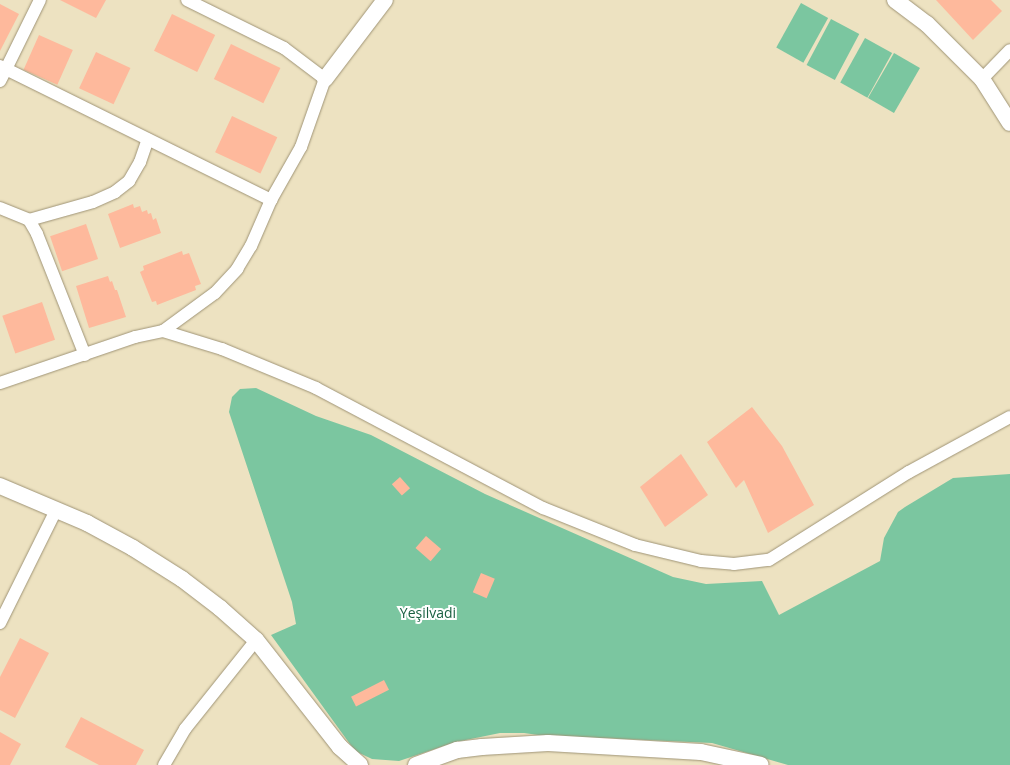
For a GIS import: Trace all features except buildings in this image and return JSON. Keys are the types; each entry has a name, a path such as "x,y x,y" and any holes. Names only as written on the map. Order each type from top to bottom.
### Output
{"street":[{"path":"0,81 3,67 40,0"},
{"path":"187,0 284,48 325,79"},
{"path":"0,383 85,356 135,337 164,331 215,293 237,269 251,246 271,200 301,147 325,79 385,0"},
{"path":"895,0 927,24 982,79 1010,123"},
{"path":"982,79 1010,50"},
{"path":"3,67 271,200"},
{"path":"29,220 92,202 114,192 129,181 140,162 148,138"},
{"path":"0,208 29,220 37,234 85,356"},
{"path":"164,331 222,349 316,388 543,508 635,545 701,561 734,564 769,560 909,472 1010,417"},
{"path":"0,486 56,510 133,548 182,579 256,640 340,747 360,765"},
{"path":"0,624 56,510"},
{"path":"164,765 185,729 256,640"},
{"path":"416,765 457,750 482,746 548,743 701,752 761,765"}],"green space":[{"path":"801,3 828,18 803,63 776,48"},
{"path":"831,19 859,34 835,80 807,65"},
{"path":"865,38 892,53 867,98 840,83"},
{"path":"894,53 920,68 894,113 868,98"},
{"name":"Yeşilvadi","path":"256,388 316,416 371,435 485,494 673,577 706,584 762,581 779,615 880,561 884,538 898,512 905,507 953,478 1010,474 1010,765 788,765 712,743 559,738 524,733 500,733 456,742 399,761 372,759 355,751 271,635 296,624 292,602 229,412 232,397 240,389"}]}
